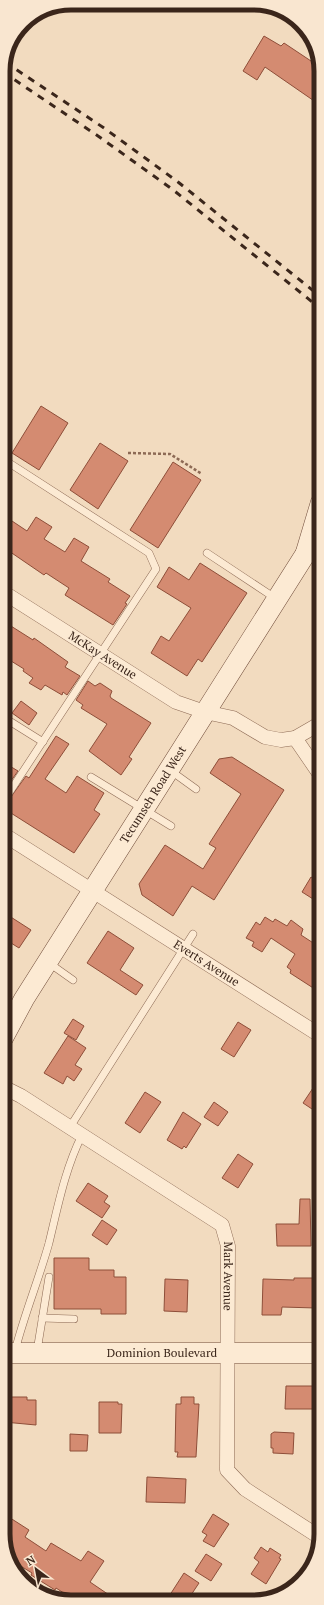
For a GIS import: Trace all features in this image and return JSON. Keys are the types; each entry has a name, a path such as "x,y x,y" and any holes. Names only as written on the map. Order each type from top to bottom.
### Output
{"main road":[{"name":"Tecumseh Road West","path":"10,1025 47,962 306,553 314,526"},
{"name":"Tecumseh Road West","path":"306,553 314,546"},
{"name":"Dominion Boulevard","path":"10,1353 314,1353"}],"street":[{"name":"McKay Avenue","path":"10,596 176,702 205,712 233,718 265,737 281,740 295,738"},
{"path":"314,727 295,738 314,766"},
{"name":"Everts Avenue","path":"10,838 314,1032"},
{"name":"Mark Avenue","path":"10,1090 70,1127 222,1225 228,1246 227,1470 244,1489 314,1534"}],"lane":[{"path":"10,464 149,553 156,569 10,792"},
{"path":"208,553 277,600"},
{"path":"10,721 43,742"},
{"path":"169,770 196,789"},
{"path":"91,777 171,826"},
{"path":"70,1127 192,934"},
{"path":"47,962 73,980"},
{"path":"10,1350 49,1243 55,1212 69,1168 82,1135"},
{"path":"37,1353 49,1277"},
{"path":"42,1318 74,1319"}],"path":[{"path":"128,453 170,454 202,474"}],"building":[{"path":"264,36 281,46 284,43 313,62 314,101 265,67 257,80 243,71"},
{"path":"41,406 68,423 39,470 12,453"},
{"path":"100,443 128,461 98,509 70,490"},
{"path":"173,462 201,480 158,548 130,530"},
{"path":"36,517 52,527 44,539 65,552 74,538 89,547 81,561 110,579 108,582 130,596 125,603 127,604 113,625 65,595 69,588 46,573 44,575 10,552 10,520 27,531"},
{"path":"200,563 247,593 202,662 198,659 187,676 151,653 161,636 169,641 191,608 157,587 169,567 189,580"},
{"path":"10,625 33,640 34,638 68,662 65,667 80,676 67,695 63,692 62,695 45,685 41,690 29,683 33,678 23,671 24,669 10,660"},
{"path":"88,681 95,686 100,683 112,691 110,696 111,698 151,723 129,757 132,759 121,775 89,751 107,724 81,708 83,705 76,700"},
{"path":"21,701 37,713 29,725 12,713"},
{"path":"56,736 69,744 45,779 66,793 77,776 104,793 94,810 100,814 74,853 10,812 10,798 26,776 29,778"},
{"path":"232,757 284,790 214,900 192,886 173,916 142,895 139,884 165,845 203,869 216,848 209,844 241,794 210,773 219,759"},
{"path":"10,766 18,771 10,782"},
{"path":"311,877 314,879 314,900 302,892"},
{"path":"10,916 31,930 19,948 10,942"},
{"path":"265,917 273,922 275,919 287,926 291,920 303,929 301,935 314,943 314,988 290,973 291,970 287,967 295,954 271,938 262,952 252,946 254,942 246,938 256,922 260,925"},
{"path":"108,931 134,948 120,970 143,985 136,995 87,963"},
{"path":"73,1019 84,1026 76,1040 64,1033"},
{"path":"238,1022 251,1030 234,1057 221,1049"},
{"path":"68,1036 86,1048 75,1065 82,1069 74,1081 67,1076 63,1084 44,1073"},
{"path":"314,1086 314,1110 303,1103"},
{"path":"145,1092 161,1102 140,1133 125,1123"},
{"path":"214,1102 228,1112 218,1126 204,1117"},
{"path":"183,1112 201,1124 186,1148 184,1146 182,1149 167,1140"},
{"path":"238,1154 253,1164 238,1188 222,1178"},
{"path":"88,1183 108,1196 104,1202 110,1206 102,1218 76,1201"},
{"path":"300,1199 310,1199 311,1246 277,1246 276,1224 299,1224"},
{"path":"102,1220 117,1230 107,1245 92,1235"},
{"path":"54,1258 89,1258 89,1270 114,1270 114,1277 126,1277 126,1314 101,1314 101,1309 54,1309"},
{"path":"294,1278 314,1278 314,1308 282,1307 281,1315 262,1315 263,1279 294,1280"},
{"path":"165,1279 188,1280 187,1312 164,1311"},
{"path":"286,1386 314,1386 314,1409 285,1409"},
{"path":"10,1397 27,1397 27,1400 36,1400 36,1425 10,1423"},
{"path":"181,1397 194,1397 194,1404 199,1404 196,1457 177,1457 178,1452 175,1452 176,1404 181,1404"},
{"path":"99,1402 118,1402 118,1404 122,1404 121,1433 99,1433"},
{"path":"274,1432 294,1433 293,1454 273,1453 273,1448 271,1448 271,1434"},
{"path":"70,1434 88,1435 87,1451 70,1451"},
{"path":"147,1477 186,1479 185,1503 146,1502"},
{"path":"213,1514 229,1524 214,1547 203,1541 207,1535 202,1532"},
{"path":"10,1518 29,1530 25,1537 46,1551 51,1543 81,1561 88,1551 104,1561 90,1582 109,1595 66,1595 56,1588 55,1590 31,1575 32,1573 19,1565 13,1554 10,1534"},
{"path":"261,1547 268,1552 270,1548 281,1555 279,1558 281,1559 266,1584 251,1574 259,1562 254,1558"},
{"path":"206,1554 222,1564 211,1581 195,1571"},
{"path":"184,1573 199,1583 191,1595 170,1595"}],"railway":[{"path":"10,66 104,128 178,182 314,291"},
{"path":"10,77 98,136 172,189 314,303"}]}
